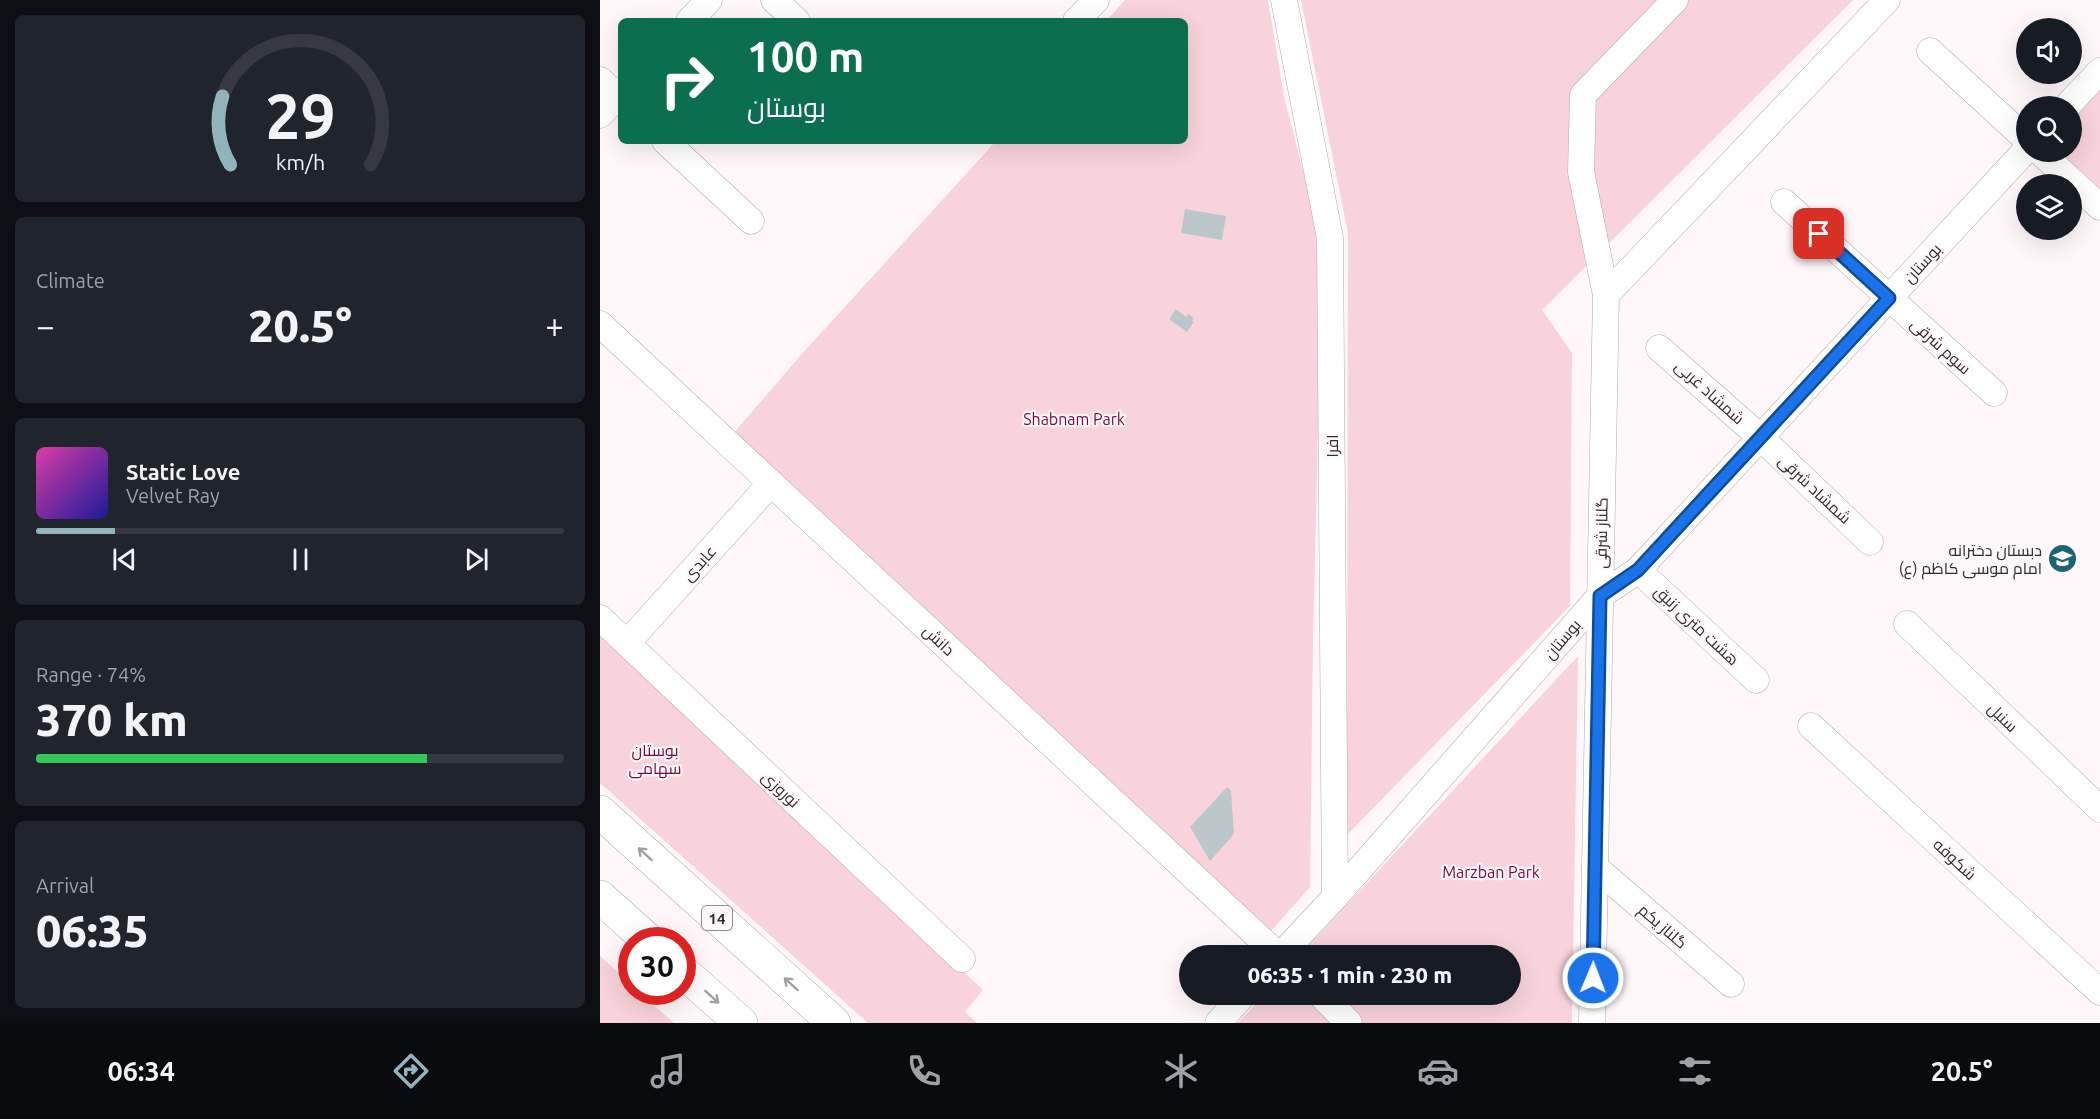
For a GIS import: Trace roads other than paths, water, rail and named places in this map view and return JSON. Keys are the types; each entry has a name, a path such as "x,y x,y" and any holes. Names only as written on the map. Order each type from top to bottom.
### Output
{"highway":[{"name":"14","path":"600,812 834,1023"},
{"path":"600,897 633,927"},
{"path":"696,983 741,1023"}],"street":[{"path":"692,18 709,0"},
{"path":"774,0 794,18"},
{"path":"1079,18 1096,0"},
{"name":"افرا","path":"1284,0 1330,238 1335,897"},
{"name":"گلناز شرقی","path":"1592,1023 1606,296 1581,172 1582,95 1675,0"},
{"path":"1606,296 1887,0"},
{"path":"1930,51 2016,130"},
{"path":"2076,96 2100,70"},
{"path":"600,115 615,92"},
{"path":"669,144 750,220"},
{"name":"بوستان","path":"1290,945 1600,596 1638,570 2016,161"},
{"path":"2051,162 2100,207"},
{"name":"سوم شرقی","path":"1784,202 1994,393"},
{"name":"دانش","path":"600,324 1268,945"},
{"name":"شمشاد غربی","path":"1659,348 1760,437"},
{"name":"شمشاد شرقی","path":"1760,437 1870,542"},
{"name":"عابدی","path":"627,643 771,483"},
{"name":"هشت متری زنبق","path":"1638,570 1756,680"},
{"name":"نوروزی","path":"600,618 962,959"},
{"name":"سنبل","path":"1907,624 2100,809"},
{"name":"شکوفه","path":"1811,726 2100,992"},
{"name":"گلناز یکم","path":"1595,867 1731,984"},
{"path":"1218,1023 1234,1005"},
{"path":"1331,1005 1349,1023"}],"place":[{"name":"دبستان دخترانه امام موسی کاظم (ع)","path":"2063,559"}],"park label":[{"name":"Shabnam Park","path":"1074,419"},
{"name":"بوستان سهامی","path":"655,759"},
{"name":"Marzban Park","path":"1491,872"}]}
